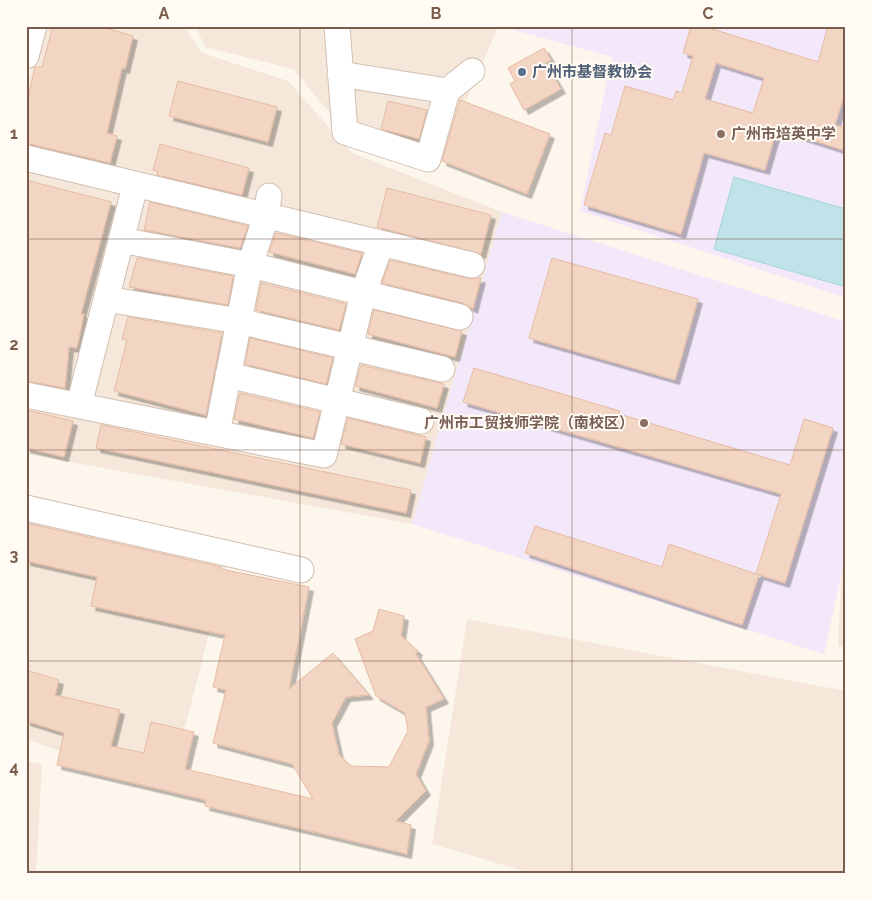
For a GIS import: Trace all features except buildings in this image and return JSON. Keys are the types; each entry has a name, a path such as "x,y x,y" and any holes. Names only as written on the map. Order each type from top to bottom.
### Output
{"street":[{"path":"26,56 34,26"},
{"path":"337,26 345,132 428,159 447,91 472,71"},
{"path":"340,74 447,91"},
{"path":"26,158 135,186 268,206 381,244 472,265"},
{"path":"79,405 135,186"},
{"path":"217,433 250,265 268,206"},
{"path":"121,240 250,265 460,317"},
{"path":"26,396 324,455 336,399 363,294 381,244"},
{"path":"106,298 239,322 442,369"},
{"path":"228,375 336,399 421,421"},
{"path":"26,508 301,570"}],"shaded area":[{"path":"43,26 184,26 202,53 288,81 352,153 502,212 412,524 26,454 26,89"},
{"path":"195,26 496,26 497,29 435,173 358,147 293,69 205,47"},
{"name":"广州市培英中学","path":"509,26 846,26 846,298 580,211 612,57 510,29"},
{"name":"广州市工贸技师学院（南校区）","path":"502,212 846,322 846,553 824,654 412,524"},
{"path":"26,499 230,552 169,790 26,739"},
{"path":"846,530 846,648 838,646 843,534"},
{"path":"467,619 846,691 846,874 534,874 432,844"},
{"path":"26,761 42,764 36,874 26,874"}],"water":[{"path":"734,177 846,209 846,287 714,249"}],"place":[{"name":"广州市基督教协会","path":"522,72"},
{"name":"广州市培英中学","path":"721,134"},
{"name":"广州市工贸技师学院（南校区）","path":"644,423"}]}
